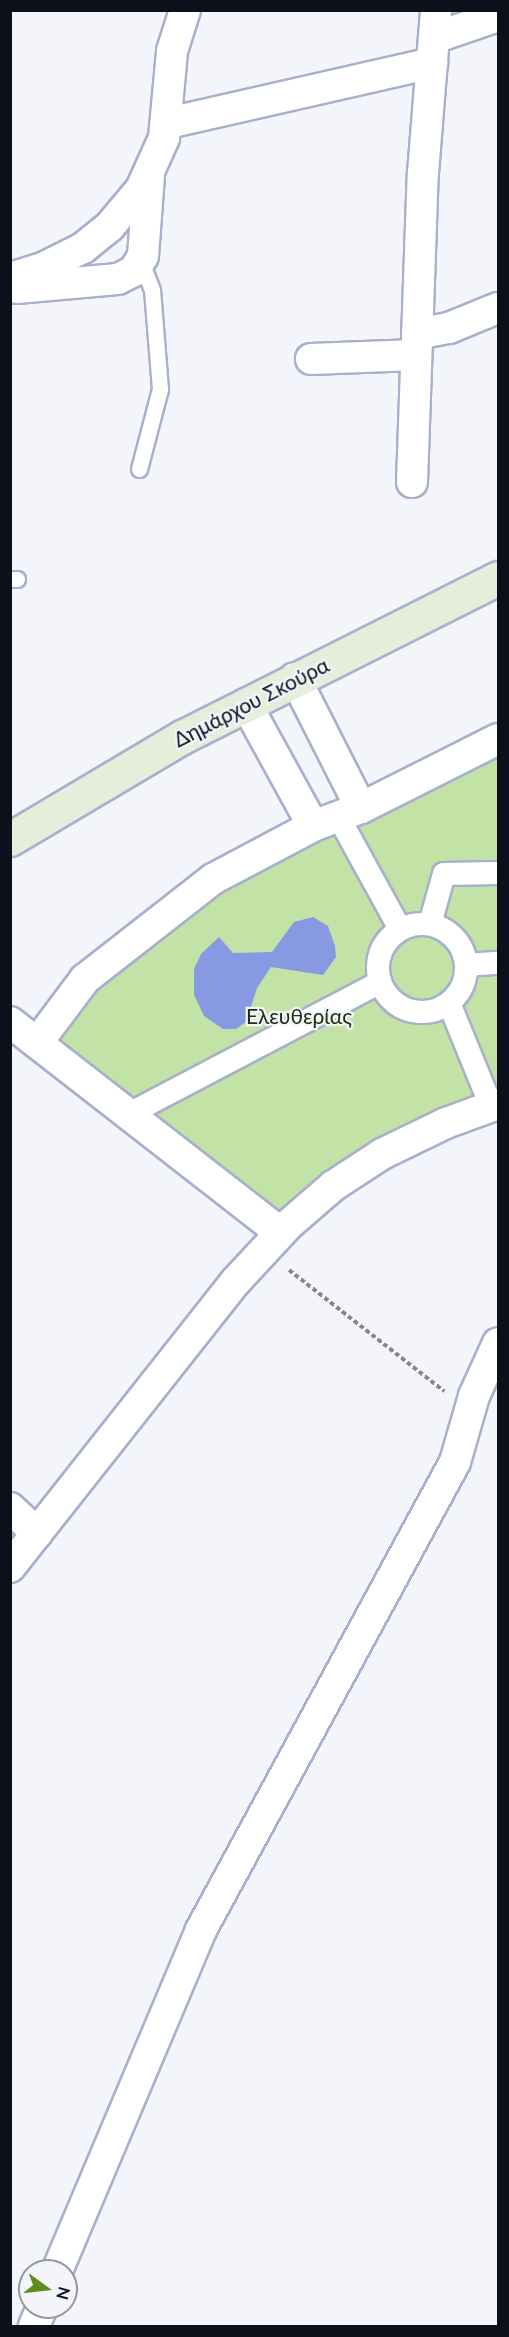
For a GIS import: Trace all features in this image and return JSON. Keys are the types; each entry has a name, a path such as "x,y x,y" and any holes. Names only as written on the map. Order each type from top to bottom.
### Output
{"main road":[{"name":"Δημάρχου Σκούρα","path":"10,839 182,737 295,678 498,578"}],"street":[{"path":"10,279 68,256 97,237 129,206 149,174 168,123 172,51 184,10"},
{"path":"168,123 498,16"},
{"path":"412,483 417,344 434,37"},
{"path":"10,289 118,279 134,271 141,262 149,174"},
{"path":"311,359 417,344 498,308"},
{"path":"295,678 338,817"},
{"path":"246,704 338,817 400,929"},
{"path":"37,1043 85,979 151,924 213,879 498,739"},
{"path":"430,924 444,874 498,873"},
{"path":"430,924 456,939 466,966 459,993 449,1003 430,1011 409,1011 386,995 380,982 380,952 400,929 430,924"},
{"path":"466,966 498,963"},
{"path":"129,1114 380,982"},
{"path":"10,1567 271,1241 328,1191 381,1154 446,1123 495,1105 449,1003"},
{"path":"10,1022 129,1114 271,1241"},
{"path":"62,2259 201,1930 455,1462 470,1410 498,1343"},
{"path":"10,1509 37,1533"}],"lane":[{"path":"139,469 160,388 152,290 141,262"}],"path":[{"path":"271,1241 470,1410"}],"green space":[{"name":"Ελευθερίας","path":"498,739 498,1104 288,1225 37,1043 151,924"}],"water":[{"path":"313,917 328,926 335,946 336,957 323,975 271,967 257,988 246,1022 236,1029 223,1029 204,1016 194,995 194,969 201,954 219,937 233,953 272,952 294,922"}]}
